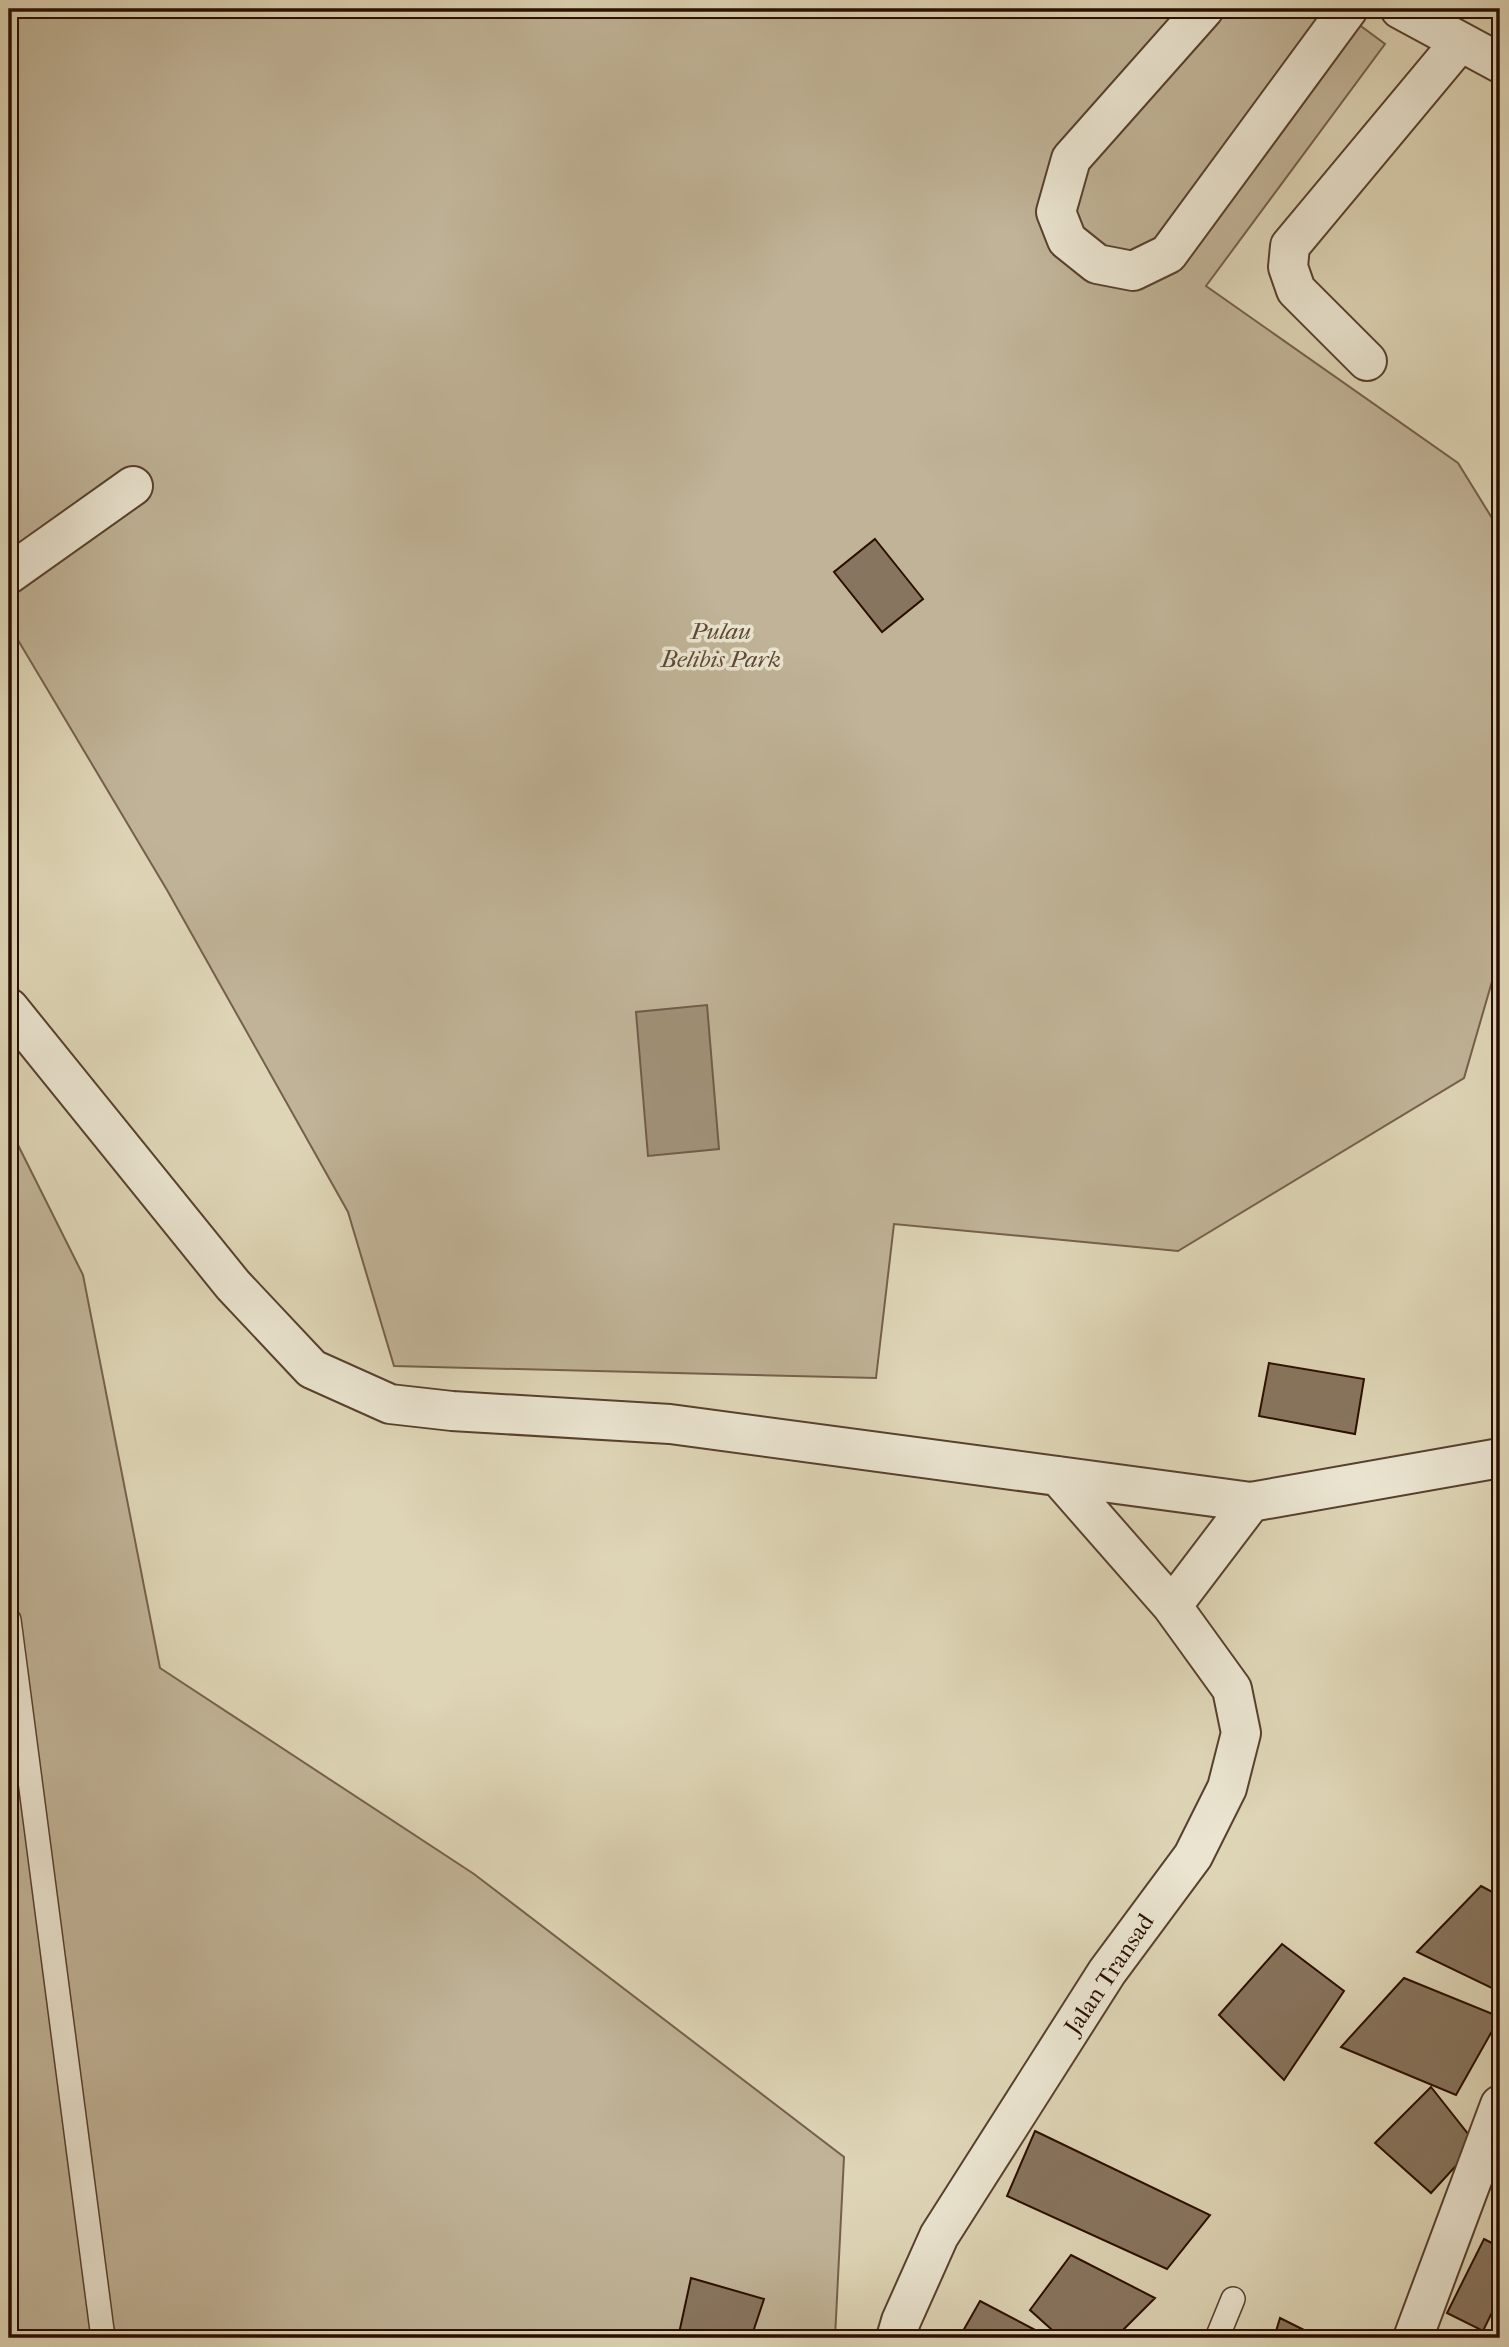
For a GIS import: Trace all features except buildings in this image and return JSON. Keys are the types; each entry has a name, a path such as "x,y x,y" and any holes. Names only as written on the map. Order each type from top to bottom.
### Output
{"street":[{"path":"1204,9 1071,159 1056,212 1067,240 1097,264 1133,271 1168,254 1348,9"},
{"path":"1401,9 1500,63"},
{"path":"1367,361 1296,290 1288,267 1290,246 1460,42"},
{"path":"9,574 133,486"},
{"path":"9,1008 233,1285 312,1369 390,1404 452,1411 670,1424 1251,1502 1500,1458"},
{"name":"Jalan Transad","path":"895,2338 939,2236 1107,1972 1193,1856 1227,1788 1241,1733 1232,1689 1172,1606 1058,1476"},
{"path":"1172,1606 1251,1502"},
{"path":"1413,2338 1500,2105"}],"lane":[{"path":"9,1620 103,2338"},
{"path":"1217,2338 1233,2299"}],"green space":[{"name":"Pulau Belibis Park","path":"9,9 1338,9 1385,44 1206,286 1458,463 1500,531 1500,954 1464,1078 1178,1251 894,1224 876,1378 394,1366 348,1212 167,890 9,625"},
{"path":"9,1127 83,1275 160,1668 474,1874 844,2157 835,2338 9,2338"}],"shaded area":[{"path":"707,1005 719,1149 648,1156 636,1012"}]}
